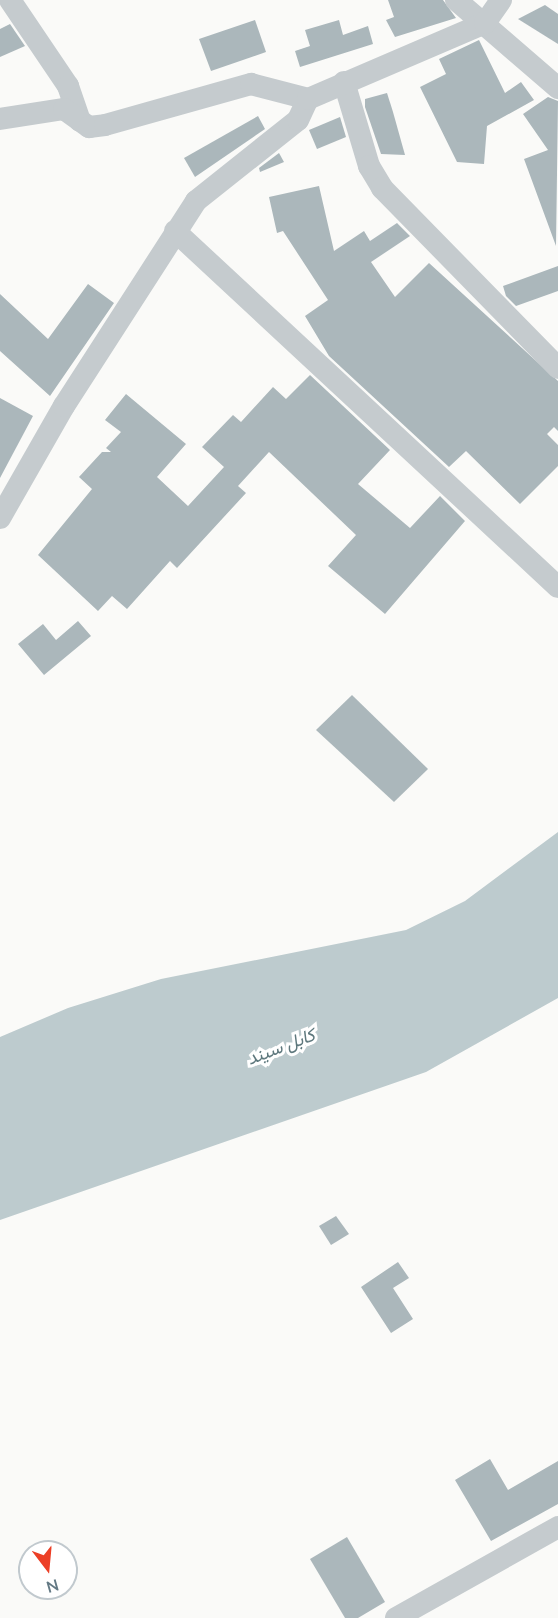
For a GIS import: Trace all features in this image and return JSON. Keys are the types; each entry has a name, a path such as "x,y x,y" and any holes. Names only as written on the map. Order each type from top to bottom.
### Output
{"street":[{"path":"10,0 68,86 81,121"},
{"path":"456,0 558,88"},
{"path":"0,518 176,231 222,177 298,120 308,99 485,23 501,0"},
{"path":"344,82 369,166 382,188 558,368"},
{"path":"0,119 64,109 81,121 105,125 251,84 308,99"},
{"path":"176,231 558,587"},
{"path":"396,1618 558,1527"}],"water":[{"name":"کابل سيند","path":"558,832 558,998 426,1072 0,1220 0,1037 68,1008 161,979 406,930 465,901"}],"building":[{"path":"388,0 443,0 456,18 395,37 386,20 394,17"},
{"path":"545,5 558,14 558,44 518,19"},
{"path":"255,20 266,52 211,71 199,39"},
{"path":"339,20 343,35 368,26 373,44 300,67 295,51 310,46 305,30"},
{"path":"10,24 25,46 0,57 0,29"},
{"path":"479,40 505,93 521,82 534,100 487,126 484,164 457,162 420,87 446,74 439,59"},
{"path":"387,93 405,155 381,154 365,107 365,99"},
{"path":"548,97 558,101 556,246 524,159 548,150 523,114"},
{"path":"258,116 265,129 195,177 184,158"},
{"path":"340,117 346,137 317,149 309,130"},
{"path":"279,153 284,162 260,172 259,168"},
{"path":"319,186 334,251 364,231 370,241 397,223 410,236 371,262 395,297 429,263 558,381 558,431 554,427 547,434 558,445 558,466 520,504 466,451 449,467 329,356 305,316 328,300 283,231 277,233 269,197"},
{"path":"558,266 558,291 516,306 506,296 503,286"},
{"path":"88,284 114,303 50,396 0,351 0,294 48,339"},
{"path":"310,375 390,450 358,484 410,528 440,496 465,521 385,614 328,566 356,535 269,452 238,486 246,493 177,568 170,561 127,609 112,596 98,611 38,555 92,489 79,477 102,452 111,452 106,448 121,432 105,420 126,394 186,444 157,477 188,506 224,467 202,447 233,415 241,422 273,387 286,399"},
{"path":"0,398 33,416 0,478"},
{"path":"78,621 91,636 44,675 18,644 43,624 56,640"},
{"path":"352,695 428,769 394,802 316,730"},
{"path":"336,1216 349,1234 331,1245 319,1226"},
{"path":"398,1262 409,1278 393,1288 413,1319 391,1333 361,1287"},
{"path":"490,1459 508,1490 558,1461 558,1504 491,1541 455,1480"},
{"path":"347,1537 385,1602 358,1618 345,1618 310,1559"}]}
